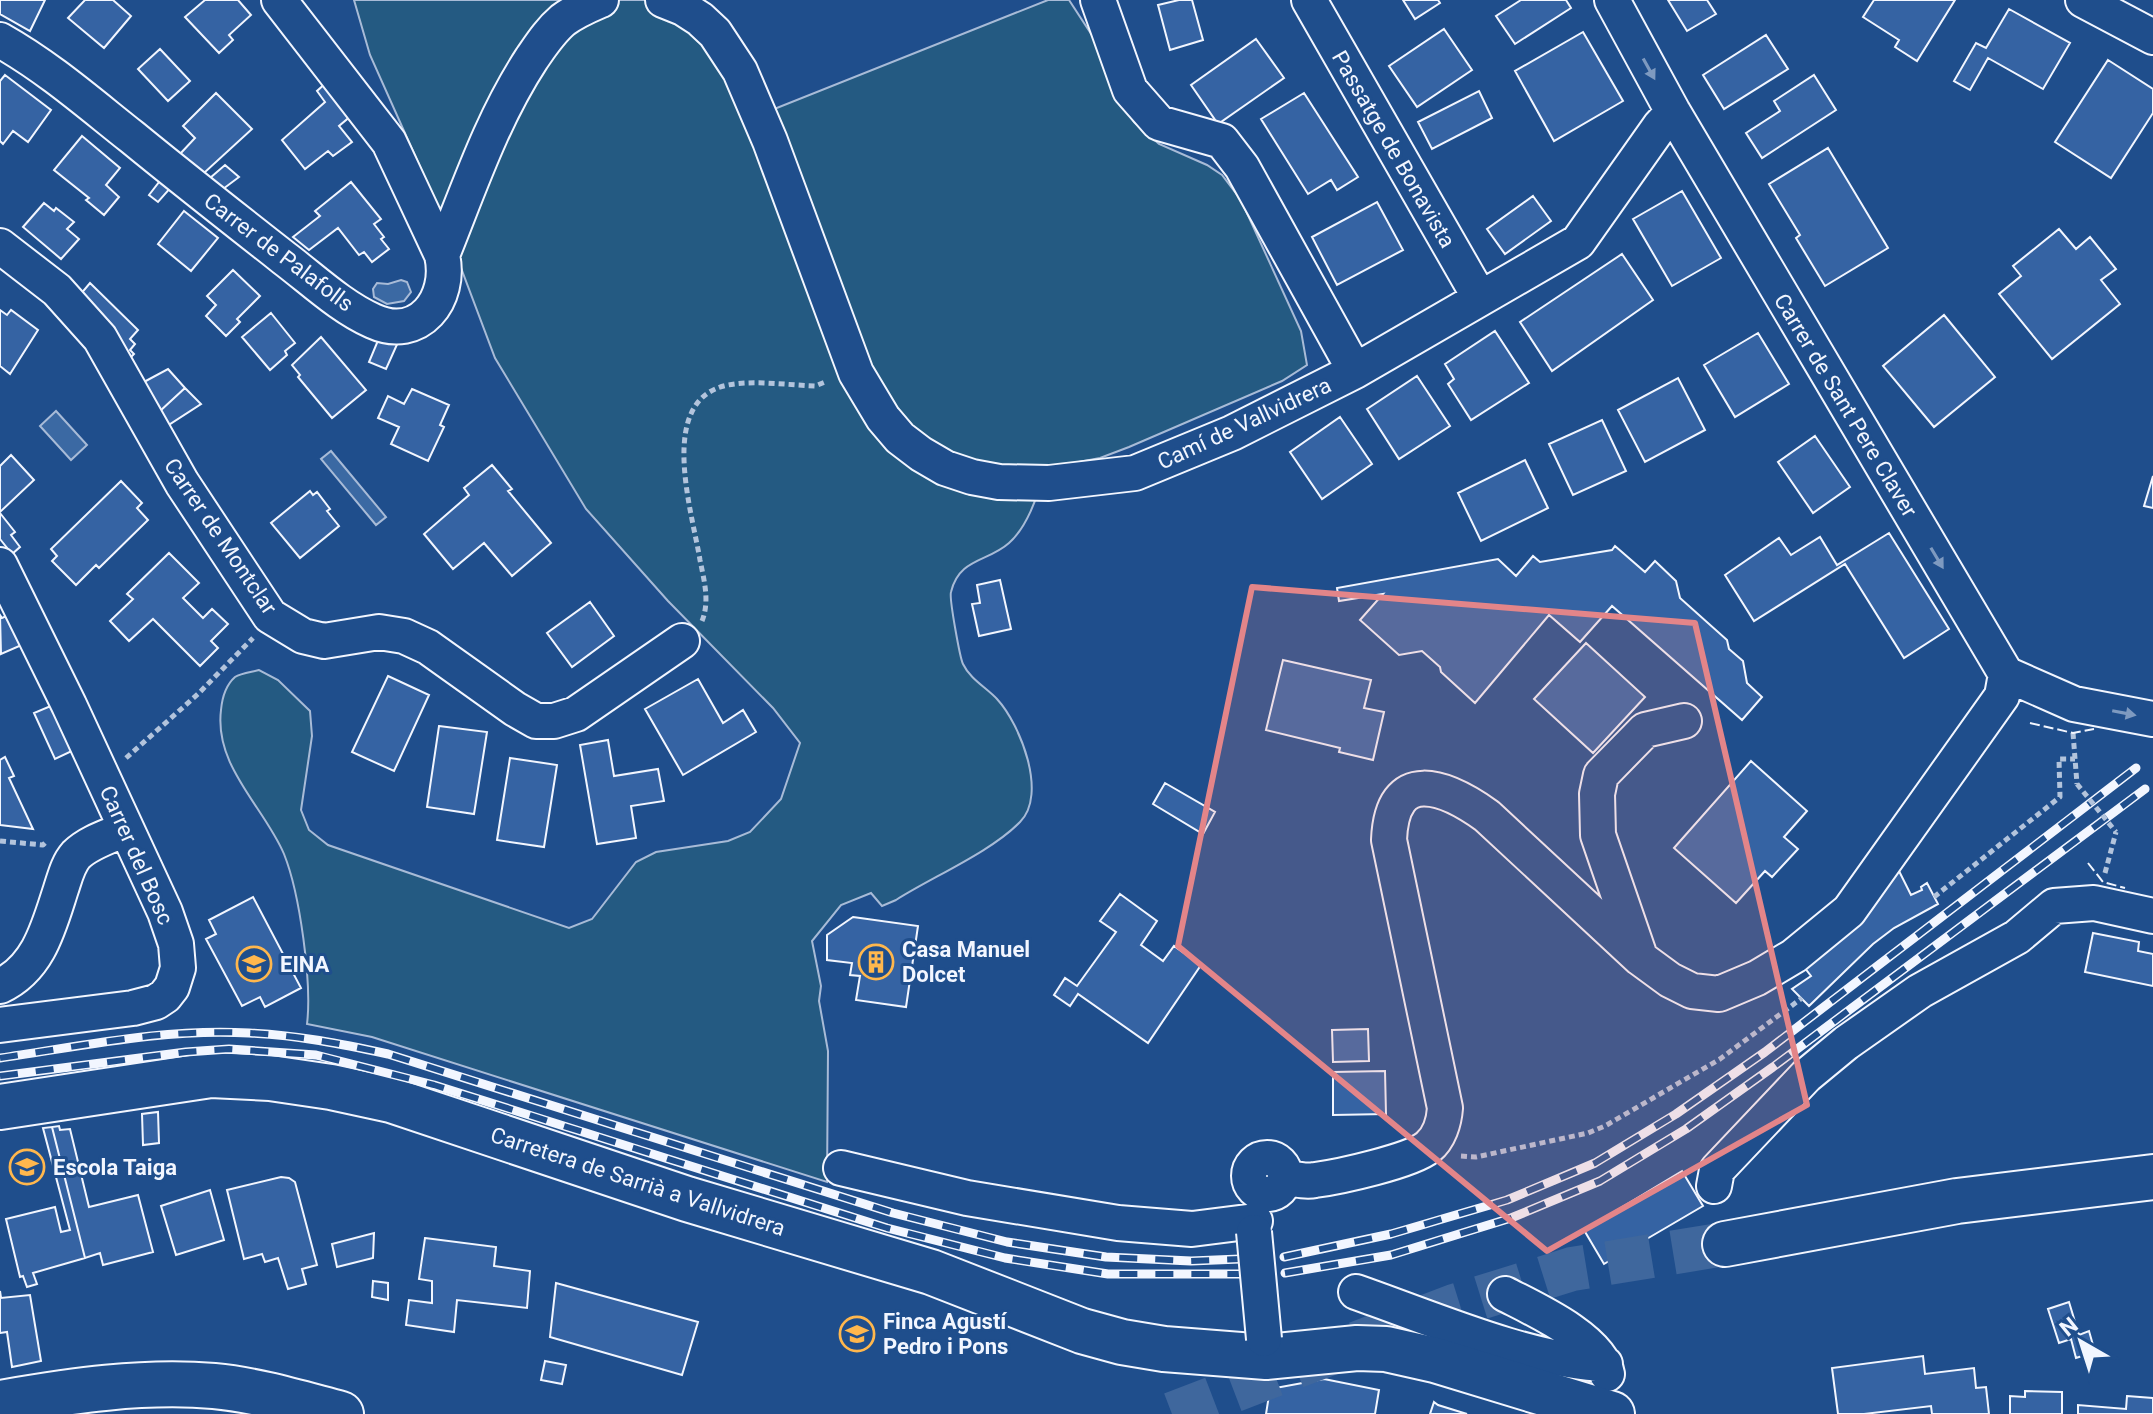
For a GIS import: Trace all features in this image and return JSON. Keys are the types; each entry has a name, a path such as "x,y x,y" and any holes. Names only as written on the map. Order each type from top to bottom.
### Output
{"main road":[{"name":"Carretera de Sarrià a Vallvidrera","path":"0,1107 211,1075 270,1078 331,1087 391,1100 687,1199 931,1272 1082,1331 1164,1349 1386,1349 1435,1360 1613,1414"},
{"path":"1725,1244 1957,1201 2152,1177"},
{"path":"0,1403 124,1385 215,1386 341,1414"}],"street":[{"name":"Carrer de Palafolls","path":"0,40 56,76 234,219 355,311 386,325 409,324 429,312 443,292 445,267 442,255 389,142 279,0"},
{"path":"442,255 494,123 518,79 546,37 561,21 580,8 601,0"},
{"path":"1098,0 1130,90 1159,123 1222,141 1242,167 1355,371"},
{"name":"Passatge de Bonavista","path":"1309,0 1480,298"},
{"name":"Carrer de Sant Pere Claver","path":"1612,0 1673,112 2006,674"},
{"path":"2083,0 2153,37"},
{"name":"Camí de Vallvidrera","path":"671,1 700,19 715,33 740,71 770,141 856,373 883,418 900,438 945,468 999,482 1049,483 1135,473 1232,433 1355,371 1578,242 1673,112"},
{"name":"Carrer de Montclar","path":"0,246 57,290 100,338 182,483 270,616 303,636 324,641 379,632 404,636 428,647 536,721 554,721 576,714 682,641"},
{"name":"Carrer del Bosc","path":"0,565 165,912 176,944 178,968 172,987 156,1002 133,1008 0,1025"},
{"path":"841,1168 967,1198 1118,1223 1192,1229 1264,1206 1314,1181 1414,1156 1430,1146 1439,1132 1445,1108 1389,840 1390,823 1396,807 1414,789 1447,791 1469,803 1487,816 1640,958 1670,980 1692,991 1719,994 1757,978 1815,940 1849,911 2002,696 2006,674 2074,704 2153,719"},
{"path":"1640,958 1598,835 1597,794 1601,775 1645,730 1684,721"},
{"path":"0,986 12,981 25,969 38,950 67,869 77,854 93,843 126,829"},
{"path":"1714,1186 1717,1170 1806,1076 1846,1043 1920,991 2017,937 2054,906 2094,903 2153,916"},
{"path":"1264,1206 1265,1348"},
{"path":"1356,1292 1477,1335 1578,1363 1605,1364"},
{"path":"1505,1294 1571,1329 1605,1364 1613,1414"}],"path":[{"path":"682,641 699,628 706,604 684,459 684,431 694,406 715,389 728,385 815,386 856,373"},
{"path":"124,760 198,694 257,633"},
{"path":"2073,725 2077,784 2116,832 2094,903"},
{"path":"1934,897 2060,797 2059,759 2075,759"},
{"path":"0,841 43,845"},
{"path":"1430,1146 1463,1157 1476,1157 1588,1133 1720,1059 1802,998"}],"highlighted area":[{"path":"1252,587 1695,623 1807,1105 1547,1251 1178,946"}],"shaded area":[{"path":"354,0 660,0 716,59 749,119 1048,0 1069,0 1099,46 1116,93 1134,122 1159,144 1222,175 1241,200 1301,331 1307,365 1282,381 1100,458 1046,468 1032,508 1016,536 1001,549 967,567 955,581 951,592 952,605 963,664 1006,710 1022,742 1031,777 1028,810 1020,822 993,844 896,900 882,906 871,893 841,905 812,941 821,986 819,1001 828,1051 827,1182 372,1037 307,1024 306,963 290,871 275,837 242,785 225,750 221,710 223,697 235,677 259,670 278,680 310,711 312,736 301,810 309,830 328,845 569,928 592,919 636,862 656,852 728,841 750,832 781,799 800,743 773,708 668,601 586,509 495,358 438,207 370,55"},
{"path":"407,282 411,292 404,301 387,304 374,297 373,289 377,283"},
{"path":"56,411 87,445 71,460 40,426"},
{"path":"331,451 386,517 376,525 321,459"}],"building":[{"path":"0,0 45,0 30,31 0,14"},
{"path":"85,0 113,0 131,16 104,48 68,18"},
{"path":"205,0 238,0 251,15 229,35 233,40 219,53 185,17"},
{"path":"1192,0 1203,40 1170,50 1158,5"},
{"path":"1403,0 1438,0 1440,3 1415,19"},
{"path":"1521,0 1566,0 1571,8 1515,44 1496,16"},
{"path":"1668,0 1707,0 1716,14 1687,31"},
{"path":"1874,0 1955,0 1917,61 1895,47 1899,40 1863,17"},
{"path":"2009,9 2070,43 2043,89 1988,58 1970,90 1954,81 1976,43 1986,48"},
{"path":"1444,29 1472,70 1417,107 1389,66"},
{"path":"1583,32 1623,101 1554,141 1515,71"},
{"path":"1766,35 1788,69 1724,109 1703,75"},
{"path":"1256,39 1284,78 1218,124 1191,85"},
{"path":"160,49 190,81 168,101 138,69"},
{"path":"2108,60 2153,89 2153,113 2111,178 2055,142"},
{"path":"5,75 51,110 28,142 13,131 3,144 0,141 0,81"},
{"path":"1814,75 1836,110 1762,158 1746,133 1780,111 1774,101"},
{"path":"327,82 352,115 339,126 352,142 333,156 328,151 305,169 282,140 325,102 317,91"},
{"path":"1479,91 1492,118 1432,149 1418,122"},
{"path":"216,93 252,129 204,173 180,154 195,138 183,126"},
{"path":"1304,93 1358,177 1337,190 1331,180 1308,194 1261,119"},
{"path":"82,136 120,168 106,185 119,197 104,215 86,200 89,198 54,170"},
{"path":"1828,148 1888,248 1825,286 1796,238 1800,235 1769,184"},
{"path":"225,165 239,177 223,189 210,178"},
{"path":"163,177 173,185 158,202 149,195"},
{"path":"351,182 381,219 374,224 389,249 372,262 364,252 359,255 338,228 309,250 293,237 320,216 315,211"},
{"path":"1682,191 1721,258 1672,286 1633,219"},
{"path":"1533,196 1551,221 1505,254 1487,229"},
{"path":"1377,202 1403,250 1337,285 1312,237"},
{"path":"44,203 74,222 67,229 79,239 61,259 23,227"},
{"path":"184,211 218,238 191,271 158,244"},
{"path":"2059,229 2076,249 2090,237 2116,269 2101,280 2120,304 2052,359 1999,294 2021,276 2013,266"},
{"path":"1622,254 1653,300 1552,371 1520,322"},
{"path":"233,270 260,296 237,319 240,322 226,336 206,316 216,305 207,296"},
{"path":"90,283 138,330 130,339 135,344 130,350 134,354 128,360 79,296"},
{"path":"0,310 7,315 11,310 38,330 10,374 0,366"},
{"path":"271,313 295,343 270,370 242,337"},
{"path":"1944,315 1995,377 1934,427 1883,366"},
{"path":"1495,331 1529,383 1471,420 1448,384 1454,379 1445,364"},
{"path":"1758,333 1789,384 1735,417 1704,365"},
{"path":"321,337 366,390 332,418 298,377 300,375 292,365"},
{"path":"379,338 399,340 386,369 369,362"},
{"path":"168,369 185,388 159,412 142,383"},
{"path":"1417,376 1450,426 1399,459 1367,409"},
{"path":"1678,378 1705,430 1645,462 1618,410"},
{"path":"185,388 201,404 167,426 159,412"},
{"path":"412,389 449,405 440,425 444,427 428,461 391,444 399,427 378,418 388,396 404,404"},
{"path":"1340,417 1372,464 1322,499 1290,452"},
{"path":"1602,420 1626,471 1573,495 1549,444"},
{"path":"1815,436 1850,487 1813,513 1778,462"},
{"path":"11,455 34,480 0,512 0,466"},
{"path":"1525,460 1548,508 1481,541 1458,493"},
{"path":"492,465 512,489 508,491 551,543 512,576 484,543 453,569 424,534 469,495 464,488"},
{"path":"2153,476 2153,508 2144,506"},
{"path":"121,481 142,503 137,508 148,520 99,568 96,565 76,585 52,561 57,556 51,549"},
{"path":"310,491 313,495 317,492 339,526 300,558 271,523"},
{"path":"0,513 15,532 11,535 20,547 12,554 0,539"},
{"path":"1889,533 1949,629 1904,658 1845,564 1754,621 1725,575 1779,538 1791,555 1820,537 1837,565"},
{"path":"1615,546 1645,572 1655,561 1676,581 1680,598 1727,640 1729,649 1743,661 1747,683 1762,697 1742,720 1612,606 1580,642 1549,615 1475,703 1422,651 1399,655 1360,620 1383,594 1339,601 1337,588 1498,559 1516,576 1533,556 1540,562 1612,550"},
{"path":"169,553 199,583 183,598 203,618 212,609 228,624 211,641 218,648 200,666 153,619 129,641 110,621 133,599 127,594"},
{"path":"1000,580 1011,629 979,636 972,604 980,603 977,585"},
{"path":"590,602 614,636 572,667 547,633"},
{"path":"11,614 24,644 1,654 0,615 2,618"},
{"path":"1586,643 1645,697 1593,753 1534,699"},
{"path":"1283,660 1371,680 1364,708 1384,712 1373,760 1339,752 1340,748 1266,730"},
{"path":"388,676 429,695 394,771 352,752"},
{"path":"698,679 723,723 743,710 756,732 683,775 645,709"},
{"path":"53,705 74,750 55,759 34,713"},
{"path":"439,726 487,732 474,814 427,807"},
{"path":"608,740 614,776 658,769 664,801 631,806 636,838 597,844 580,745"},
{"path":"5,757 14,776 9,778 33,829 0,825 0,760"},
{"path":"510,758 557,765 544,847 497,840"},
{"path":"1751,761 1807,811 1784,837 1798,849 1772,877 1765,871 1736,903 1674,848"},
{"path":"1165,783 1215,812 1203,834 1153,804"},
{"path":"1894,861 1911,895 1922,890 1921,887 1927,883 1938,904 1894,928 1873,944 1809,1006 1792,989 1811,976 1801,963"},
{"path":"1120,894 1157,921 1141,945 1163,961 1174,946 1201,965 1148,1043 1078,994 1070,1006 1054,995 1065,978 1077,986 1116,932 1100,921"},
{"name":"EINA","path":"253,897 301,988 265,1007 260,997 242,1006 206,939 216,934 209,920"},
{"name":"Casa Manuel Dolcet","path":"853,917 918,926 906,1007 856,1000 860,976 850,975 852,963 827,960 827,935"},
{"path":"2093,933 2139,942 2138,951 2153,954 2153,986 2085,972"},
{"path":"1368,1029 1369,1061 1333,1062 1332,1030"},
{"path":"1385,1071 1386,1114 1333,1115 1333,1072"},
{"path":"158,1112 159,1143 143,1145 142,1114"},
{"path":"59,1126 60,1130 70,1129 89,1207 138,1195 153,1252 103,1265 100,1253 85,1258 52,1127"},
{"path":"52,1127 85,1258 33,1273 37,1284 27,1287 23,1276 20,1277 6,1219 55,1207 61,1232 70,1230 43,1128"},
{"path":"1682,1171 1703,1206 1604,1264 1584,1230"},
{"path":"281,1177 295,1182 317,1265 302,1269 306,1284 288,1289 278,1258 265,1262 262,1254 244,1259 227,1190"},
{"path":"210,1190 224,1240 176,1255 161,1206"},
{"path":"374,1233 373,1258 337,1267 332,1244"},
{"path":"425,1238 496,1247 494,1266 530,1271 527,1308 457,1300 454,1332 406,1325 409,1300 432,1303 432,1281 419,1279"},
{"path":"373,1281 388,1283 388,1300 372,1297"},
{"path":"556,1283 698,1322 682,1375 550,1337"},
{"path":"0,1291 1,1298 30,1295 41,1361 12,1367 7,1332 0,1333"},
{"path":"2069,1302 2079,1335 2089,1331 2095,1352 2076,1358 2071,1339 2059,1343 2048,1309"},
{"path":"1923,1356 1925,1374 1974,1368 1976,1388 1986,1387 1989,1414 1932,1414 1931,1406 1838,1414 1832,1368"},
{"path":"545,1361 566,1365 562,1384 541,1380"},
{"path":"1324,1379 1379,1390 1375,1414 1266,1414 1270,1389"},
{"path":"2025,1391 2062,1392 2062,1414 2010,1414 2010,1396 2025,1397"},
{"path":"2127,1396 2153,1398 2153,1414 2078,1414 2078,1405 2126,1409"},
{"path":"1434,1402 1438,1405 1467,1414 1430,1414"}],"tunnel":[{"path":"1172,1414 1454,1306 1572,1269 1725,1244"}],"railway":[{"path":"1284,1257 1391,1234 1507,1200 1595,1163 1676,1114 1765,1052 2136,768"},
{"path":"1285,1273 1391,1255 1511,1218 1600,1181 1686,1129 1773,1067 2145,789"},
{"path":"0,1058 124,1039 187,1033 249,1033 319,1040 388,1054 893,1213 1007,1242 1106,1257 1191,1261 1240,1259"},
{"path":"0,1076 229,1049 316,1055 434,1085 887,1228 1005,1258 1108,1274 1242,1274"}],"fence":[{"path":"2030,723 2073,733 2094,729"},
{"path":"2088,863 2103,882 2125,888"}],"place":[{"name":"Casa Manuel Dolcet","path":"876,962"},
{"name":"EINA","path":"254,964"},
{"name":"Escola Taiga","path":"27,1167"},
{"name":"Finca Agustí Pedro i Pons","path":"857,1334"}]}
